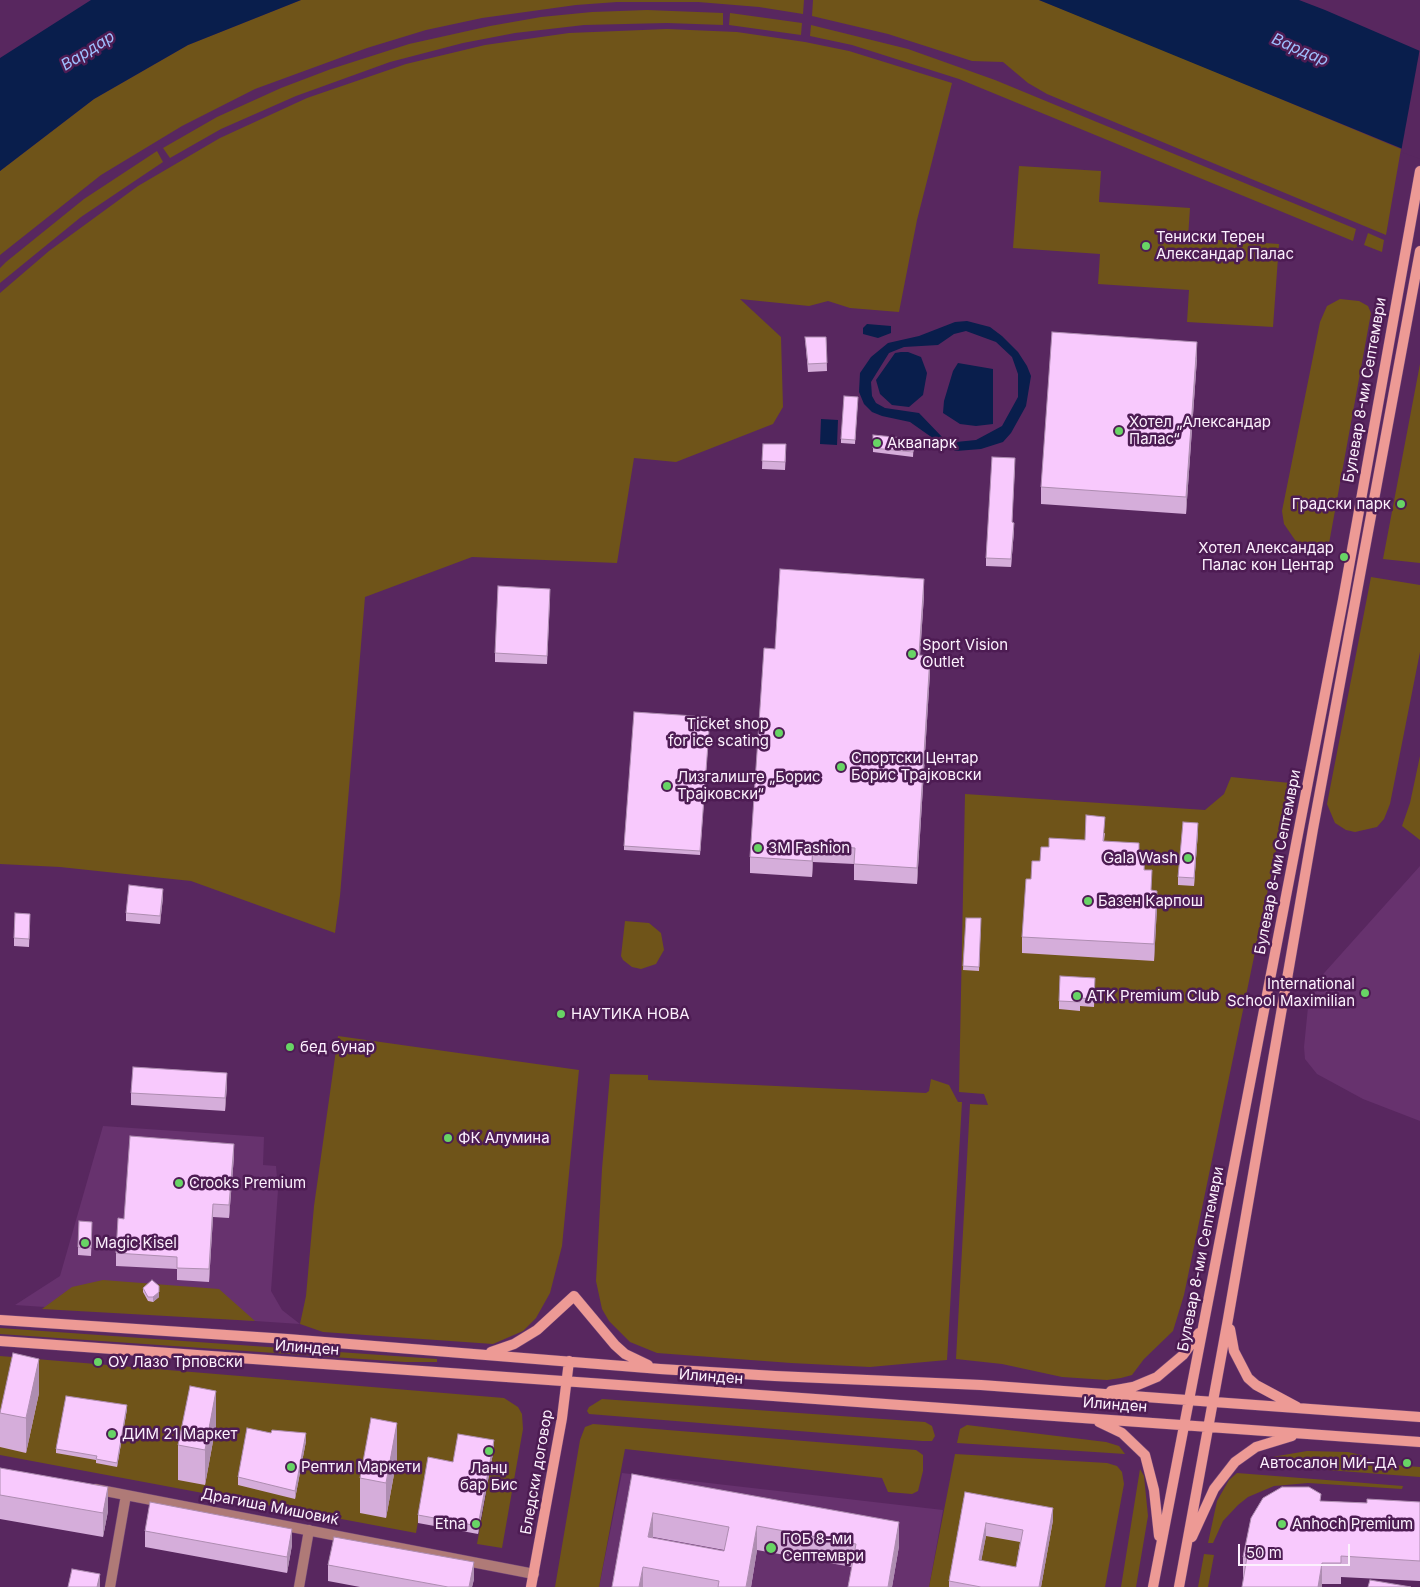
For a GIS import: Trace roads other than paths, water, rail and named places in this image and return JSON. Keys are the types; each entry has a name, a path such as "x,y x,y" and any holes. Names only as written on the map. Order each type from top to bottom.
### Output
{"street":[{"name":"Булевар 8-ми Септември","path":"1153,1587 1342,600 1420,170"},
{"name":"Булевар 8-ми Септември","path":"1179,1587 1228,1319 1271,1065 1420,251"},
{"path":"480,1354 498,1351 526,1338 548,1322 574,1296 598,1327 620,1349 641,1362 660,1369"},
{"path":"1090,1393 1133,1387 1157,1377 1174,1365 1195,1340 1205,1317"},
{"path":"1228,1319 1238,1364 1248,1378 1256,1385 1292,1405 1310,1411"},
{"name":"Илинден","path":"0,1320 287,1339 660,1369 784,1377 981,1385 1310,1411 1420,1417"},
{"name":"Илинден","path":"0,1341 1420,1442"},
{"name":"Бледски договор","path":"531,1587 567,1382 569,1361"},
{"path":"1088,1418 1122,1433 1145,1455 1154,1490 1160,1546"},
{"path":"1185,1551 1214,1489 1235,1462 1267,1442 1309,1434"},
{"name":"Драгиша Мишовиќ","path":"87,1487 534,1574"},
{"path":"110,1587 126,1495"},
{"path":"299,1587 309,1530"}],"water":[{"name":"Вардар","path":"91,0 301,0 188,45 94,99 0,171 0,58"},
{"name":"Вардар","path":"1039,0 1299,0 1325,10 1420,51 1420,156"},
{"path":"967,321 990,327 1018,352 1031,376 1026,406 1011,433 1003,442 981,449 956,451 944,446 910,422 872,412 864,404 859,392 860,373 871,357 888,343 919,336 955,322","holes":["966,331 996,342 1012,357 1018,374 1018,397 1002,426 976,440 956,442 944,439 919,413 885,408 876,403 872,396 871,382 889,353 904,347 938,345 954,334"]},
{"path":"867,324 891,326 891,333 878,338 863,334 863,328"},
{"path":"908,352 921,357 927,373 923,395 909,407 892,405 880,394 876,380 895,353"},
{"path":"958,363 993,369 993,424 976,426 960,424 943,413 944,401 953,371"},
{"path":"821,419 838,420 837,445 820,444"}],"place":[{"name":"Тениски Терен Александар Палас","path":"1146,246"},
{"name":"Хотел „Александар Палас“","path":"1119,431"},
{"name":"Аквапарк","path":"877,443"},
{"name":"Градски парк","path":"1401,504"},
{"name":"Хотел Александар Палас кон Центар","path":"1344,557"},
{"name":"Sport Vision Outlet","path":"912,654"},
{"name":"Ticket shop for ice scating","path":"779,733"},
{"name":"Спортски Центар Борис Трајковски","path":"841,767"},
{"name":"Лизгалиште „Борис Трајковски“","path":"667,786"},
{"name":"3M Fashion","path":"758,848"},
{"name":"Gala Wash","path":"1188,858"},
{"name":"Базен Карпош","path":"1088,901"},
{"name":"International School Maximilian","path":"1365,993"},
{"name":"ATK Premium Club","path":"1077,996"},
{"name":"НАУТИКА НОВА","path":"561,1014"},
{"name":"бед бунар","path":"290,1047"},
{"name":"ФК Алумина","path":"448,1138"},
{"name":"Crooks Premium","path":"179,1183"},
{"name":"Magic Kisel","path":"85,1243"},
{"name":"ОУ Лазо Трповски","path":"98,1362"},
{"name":"ДИМ 21 Маркет","path":"112,1434"},
{"name":"Ланџ бар Бис","path":"489,1451"},
{"name":"Автосалон МИ–ДА","path":"1407,1463"},
{"name":"Рептил Маркети","path":"291,1467"},
{"name":"Etna","path":"476,1524"},
{"name":"Anhoch Premium","path":"1282,1524"},
{"name":"ГОБ 8-ми Септември","path":"771,1548"}]}
